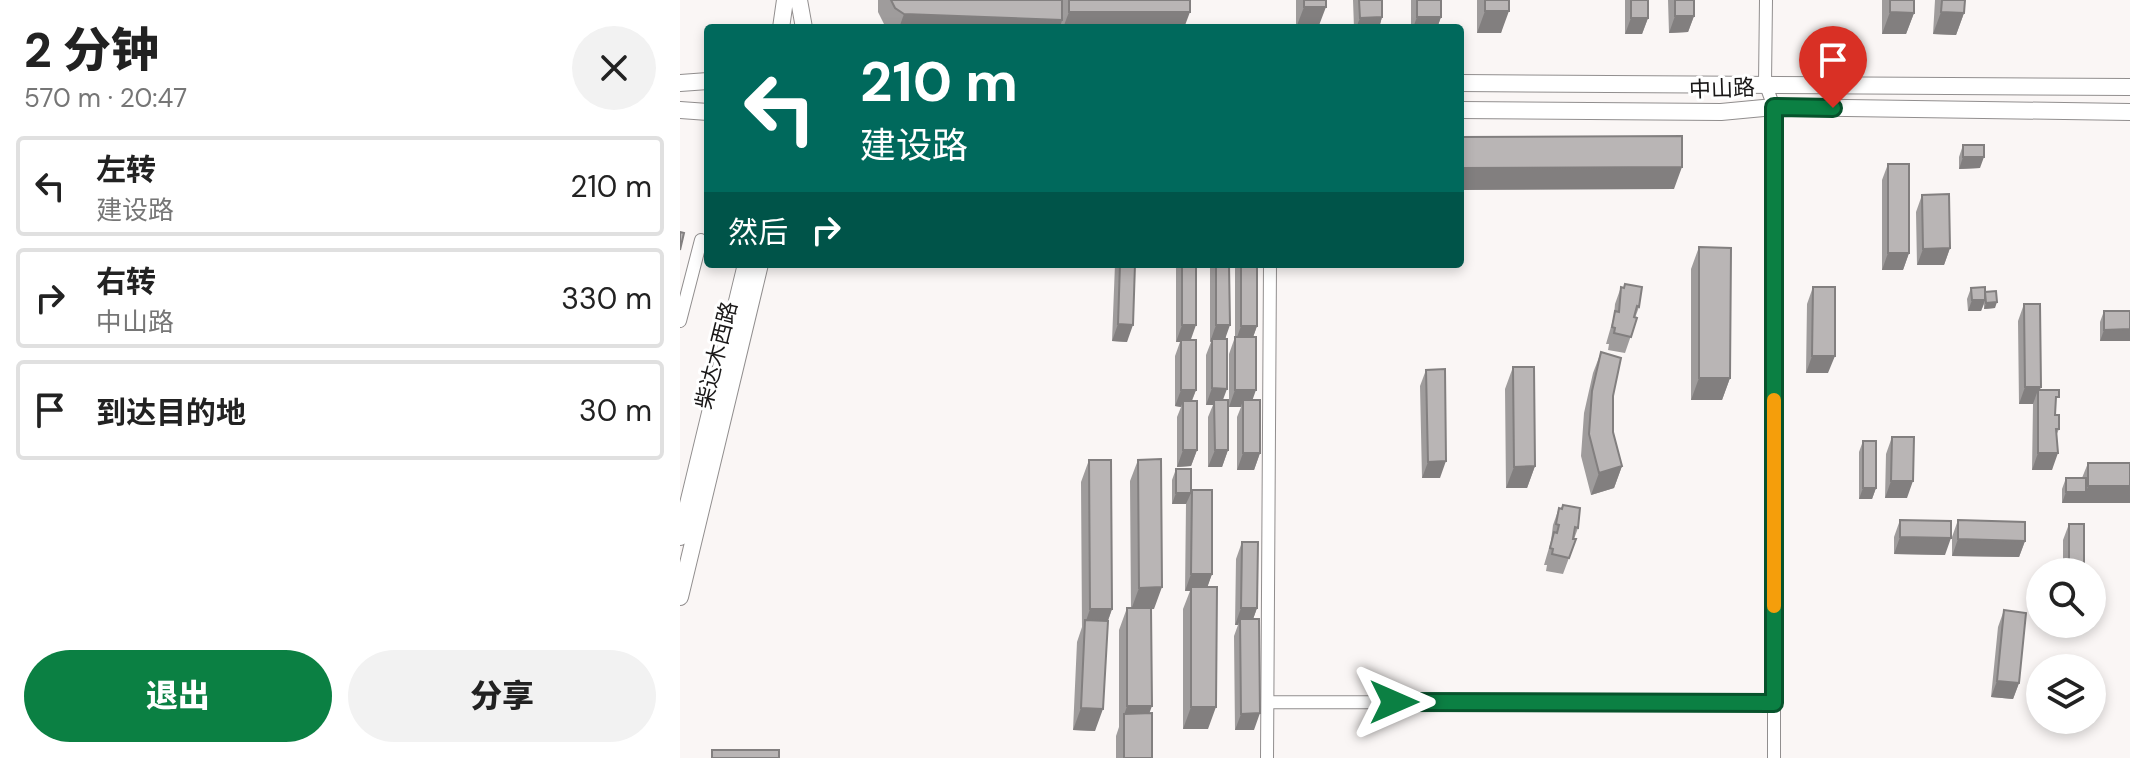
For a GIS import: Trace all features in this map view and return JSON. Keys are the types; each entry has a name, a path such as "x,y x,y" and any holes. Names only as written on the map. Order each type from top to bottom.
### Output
{"main road":[{"path":"782,24 785,0"},
{"path":"799,0 803,24"},
{"path":"680,83 704,81"},
{"name":"中山路","path":"1464,83 2130,87"},
{"name":"中山路","path":"1464,110 1721,112 1774,107 2130,112"},
{"path":"680,110 704,112"},
{"name":"柴达木西路","path":"680,537 745,268"},
{"name":"柴达木西路","path":"680,597 759,268"}],"street":[{"path":"1766,0 1765,83 1774,107 1774,758"},
{"path":"680,321 701,240"},
{"path":"1267,758 1270,268"},
{"path":"1268,702 1774,703"}],"building":[{"path":"891,0 1062,0 1062,20 904,14 895,8"},
{"path":"1069,0 1190,0 1190,12 1069,12"},
{"path":"1304,0 1326,0 1326,7 1304,7"},
{"path":"1359,0 1382,0 1382,17 1360,18"},
{"path":"1417,0 1441,0 1441,17 1417,17"},
{"path":"1485,0 1509,0 1509,11 1485,11"},
{"path":"1631,0 1648,0 1648,18 1631,18"},
{"path":"1675,0 1694,0 1694,16 1675,16"},
{"path":"1890,0 1914,0 1914,13 1890,12"},
{"path":"1942,0 1965,0 1964,13 1941,12"},
{"path":"1682,136 1682,167 1464,168 1464,137"},
{"path":"1963,145 1984,145 1984,157 1963,157"},
{"path":"1888,164 1909,164 1909,253 1888,253"},
{"path":"1949,194 1950,248 1923,249 1922,195"},
{"path":"1699,247 1731,248 1730,378 1699,378"},
{"path":"1120,268 1135,268 1133,325 1118,324"},
{"path":"1182,268 1196,268 1196,325 1182,325"},
{"path":"1216,268 1229,268 1230,325 1216,325"},
{"path":"1241,268 1257,268 1257,326 1241,326"},
{"path":"1625,284 1642,287 1631,337 1614,333 1615,328 1612,327 1615,311 1619,312 1621,287 1624,288"},
{"path":"1813,287 1835,287 1835,356 1812,356"},
{"path":"1985,287 1985,300 1972,300 1971,288"},
{"path":"1996,291 1997,302 1986,303 1985,292"},
{"path":"2024,304 2040,304 2041,387 2025,387"},
{"path":"2104,311 2130,311 2130,329 2104,330"},
{"path":"1235,337 1256,337 1256,390 1235,390"},
{"path":"1212,339 1227,339 1227,389 1212,388"},
{"path":"1181,340 1196,340 1196,390 1181,390"},
{"path":"1601,352 1621,358 1613,396 1613,432 1622,466 1599,473 1589,434 1592,391"},
{"path":"1513,367 1534,367 1535,466 1514,467"},
{"path":"1445,369 1446,461 1428,462 1426,370"},
{"path":"2038,390 2059,390 2055,415 2059,415 2059,429 2056,429 2058,453 2038,453"},
{"path":"1214,400 1228,400 1228,450 1215,450"},
{"path":"1243,400 1260,400 1260,453 1243,453"},
{"path":"1183,401 1197,401 1197,450 1183,450"},
{"path":"1892,437 1914,437 1913,481 1891,481"},
{"path":"1863,441 1876,441 1876,488 1863,488"},
{"path":"1161,459 1162,587 1139,588 1138,460"},
{"path":"1089,460 1111,460 1112,609 1090,609"},
{"path":"2088,463 2130,463 2130,486 2088,486"},
{"path":"1176,469 1191,469 1191,493 1176,493"},
{"path":"2066,478 2086,478 2086,492 2066,492"},
{"path":"1192,490 1212,490 1212,574 1191,574"},
{"path":"1563,505 1580,508 1578,528 1575,527 1573,539 1576,539 1569,558 1552,554 1553,549 1550,548 1559,525 1556,524 1559,508 1562,509"},
{"path":"1900,520 1951,521 1951,538 1900,537"},
{"path":"1958,520 2025,522 2025,541 1958,539"},
{"path":"2069,524 2084,524 2084,558 2069,558"},
{"path":"1242,542 1258,542 1257,608 1241,608"},
{"path":"1191,587 1217,587 1216,707 1191,707"},
{"path":"1127,608 1151,608 1152,706 1127,706"},
{"path":"2004,610 2026,613 2019,683 1997,681"},
{"path":"1240,619 1259,619 1260,713 1241,714"},
{"path":"1085,620 1108,621 1103,709 1081,708"},
{"path":"1152,713 1152,758 1124,758 1124,714"},
{"path":"712,750 779,750 779,758 712,758"}],"slow traffic":[{"path":"1774,400 1774,606"}],"route":[{"path":"1394,702 1774,703 1774,107 1833,108"}]}
